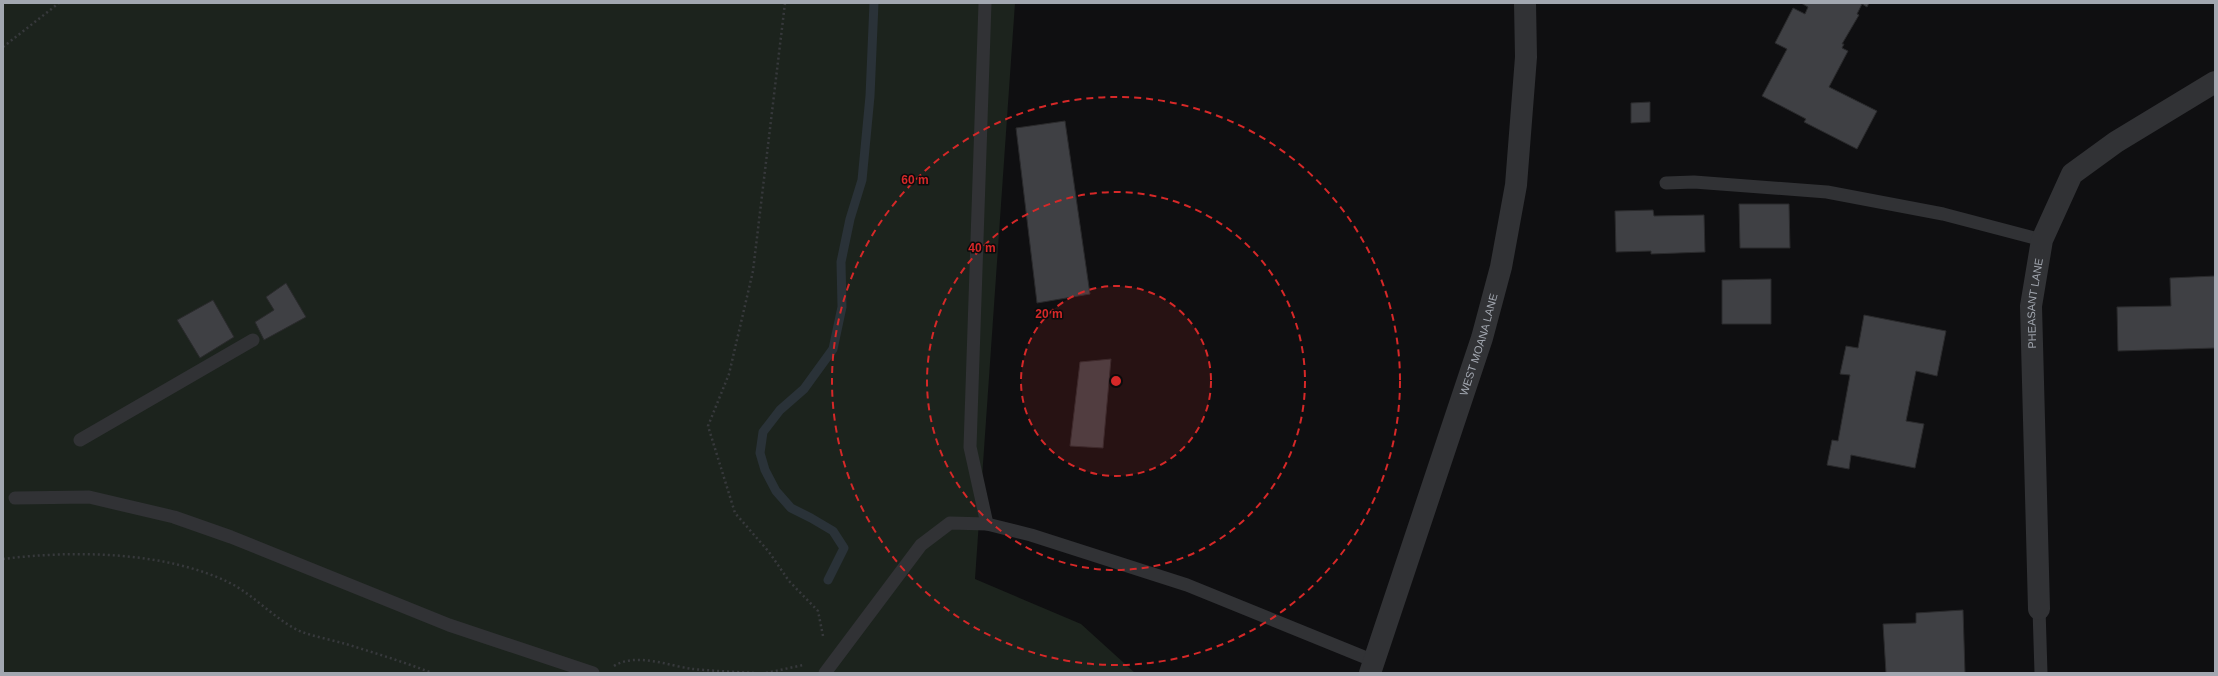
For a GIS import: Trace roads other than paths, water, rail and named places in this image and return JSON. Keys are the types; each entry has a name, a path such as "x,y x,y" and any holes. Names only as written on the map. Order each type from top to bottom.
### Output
{"street":[{"name":"WEST MOANA LANE","path":"1372,667 1482,338 1501,267 1516,185 1526,57 1525,3"},
{"name":"PHEASANT LANE","path":"2039,610 2030,306 2042,240 2072,174 2116,142 2215,82"}],"lane":[{"path":"984,3 970,447 987,524"},
{"path":"1666,183 1694,182 1827,192 1943,214 2042,240"},
{"path":"80,440 253,340"},
{"path":"15,498 89,497 174,517 231,537 449,626 593,673"},
{"path":"825,673 921,546 950,523 987,524 1031,535 1186,585 1372,667"},
{"path":"2039,610 2041,673"}],"waterway":[{"path":"828,580 844,548 833,531 791,508 776,491 765,470 760,453 763,432 780,410 804,389 833,349 842,307 841,262 850,219 862,180 870,96 874,3"}]}
